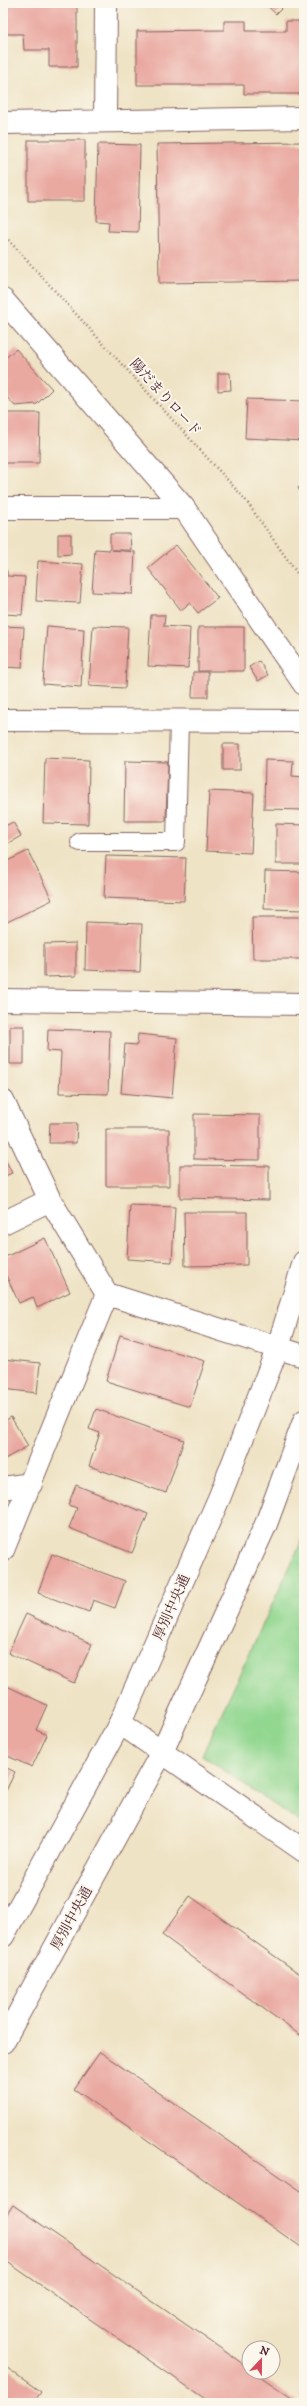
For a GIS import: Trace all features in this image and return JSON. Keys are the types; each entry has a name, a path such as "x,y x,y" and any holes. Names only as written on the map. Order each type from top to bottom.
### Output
{"street":[{"path":"105,120 106,3"},
{"path":"3,123 105,120 304,118"},
{"path":"4,302 184,508 304,684"},
{"path":"3,508 184,508"},
{"path":"3,720 304,721"},
{"path":"3,1000 304,1004"},
{"path":"3,1101 50,1200 107,1294 304,1356"},
{"path":"3,1223 50,1200"},
{"name":"厚別中央通","path":"3,1936 120,1723 220,1496 278,1347 304,1262"},
{"path":"3,1550 107,1294"},
{"name":"厚別中央通","path":"3,2042 162,1752 266,1524 304,1421"},
{"path":"3,1488 31,1484"},
{"path":"120,1723 304,1851"}],"lane":[{"path":"80,842 176,842 179,721"}],"path":[{"name":"陽だまりロード","path":"3,234 244,498 304,583"}],"green space":[{"path":"304,1536 304,1825 202,1755"}],"building":[{"path":"3,3 77,3 77,67 49,67 49,50 24,50 23,34 3,34"},
{"path":"264,3 287,3 276,14"},
{"path":"224,21 246,21 246,31 286,31 286,21 304,21 304,94 244,94 244,85 137,85 137,31 224,30"},
{"path":"28,140 85,140 85,201 28,201"},
{"path":"304,142 304,281 159,283 157,144"},
{"path":"98,144 140,145 138,232 108,231 109,222 96,221"},
{"path":"16,349 52,389 37,404 15,406 3,393 3,360"},
{"path":"218,373 230,373 231,390 218,391"},
{"path":"247,399 304,401 304,441 245,438"},
{"path":"3,413 40,413 39,463 3,463"},
{"path":"304,483 304,496 298,488"},
{"path":"58,534 71,534 71,554 58,555"},
{"path":"110,534 130,534 131,550 112,550 135,552 133,594 92,592 95,549 110,550"},
{"path":"176,545 218,598 198,613 190,603 181,610 148,568"},
{"path":"38,561 83,564 80,603 36,601"},
{"path":"3,570 7,571 7,576 25,577 22,615 3,614"},
{"path":"151,615 165,615 164,626 190,628 188,668 148,666"},
{"path":"3,626 24,627 22,668 3,667"},
{"path":"47,626 84,629 81,687 43,684"},
{"path":"93,626 128,627 125,688 89,686"},
{"path":"198,627 244,627 244,671 198,671"},
{"path":"259,661 268,675 258,681 249,667"},
{"path":"193,672 208,672 208,697 192,697"},
{"path":"223,744 240,744 240,770 223,770"},
{"path":"45,758 89,760 88,824 43,823"},
{"path":"265,760 293,761 292,776 304,777 304,810 264,809"},
{"path":"125,761 168,762 166,821 124,821"},
{"path":"209,791 254,793 251,853 206,851"},
{"path":"13,822 21,836 3,846 3,827"},
{"path":"276,824 304,825 304,864 276,864"},
{"path":"28,851 52,900 3,924 3,863"},
{"path":"106,856 186,858 184,901 104,898"},
{"path":"265,871 304,872 304,910 264,909"},
{"path":"252,917 304,917 304,959 253,959"},
{"path":"86,922 142,924 140,972 85,970"},
{"path":"76,943 76,976 44,977 44,944"},
{"path":"10,1026 24,1026 24,1064 10,1064"},
{"path":"48,1029 110,1031 108,1094 59,1093 61,1052 47,1051"},
{"path":"138,1034 177,1038 172,1098 121,1093 125,1044 137,1045"},
{"path":"194,1114 260,1115 260,1160 194,1159"},
{"path":"50,1123 77,1123 76,1143 49,1143"},
{"path":"106,1129 169,1129 169,1186 106,1186"},
{"path":"3,1155 12,1173 3,1177"},
{"path":"180,1165 269,1166 269,1200 180,1198"},
{"path":"130,1205 175,1207 172,1262 127,1259"},
{"path":"184,1212 247,1212 247,1265 185,1266"},
{"path":"45,1238 70,1292 37,1308 33,1297 19,1303 3,1269 3,1258"},
{"path":"120,1335 205,1361 190,1407 106,1381"},
{"path":"3,1359 40,1363 37,1393 3,1389"},
{"path":"96,1409 184,1440 166,1493 89,1466 100,1433 89,1429"},
{"path":"11,1417 28,1446 3,1460 3,1422"},
{"path":"76,1485 148,1514 132,1553 69,1528 77,1508 68,1505"},
{"path":"52,1554 125,1581 115,1608 93,1600 89,1612 38,1593"},
{"path":"26,1614 92,1644 74,1683 8,1653"},
{"path":"7,1686 47,1705 36,1730 47,1735 32,1767 3,1754 3,1691 5,1692"},
{"path":"3,1766 15,1772 3,1797"},
{"path":"190,1896 304,1977 304,2038 162,1935"},
{"path":"100,2052 304,2193 304,2249 74,2089"},
{"path":"13,2205 241,2362 241,2380 266,2380 299,2403 211,2403 3,2259 3,2220"},
{"path":"3,2365 41,2392 33,2403 3,2403"}]}
